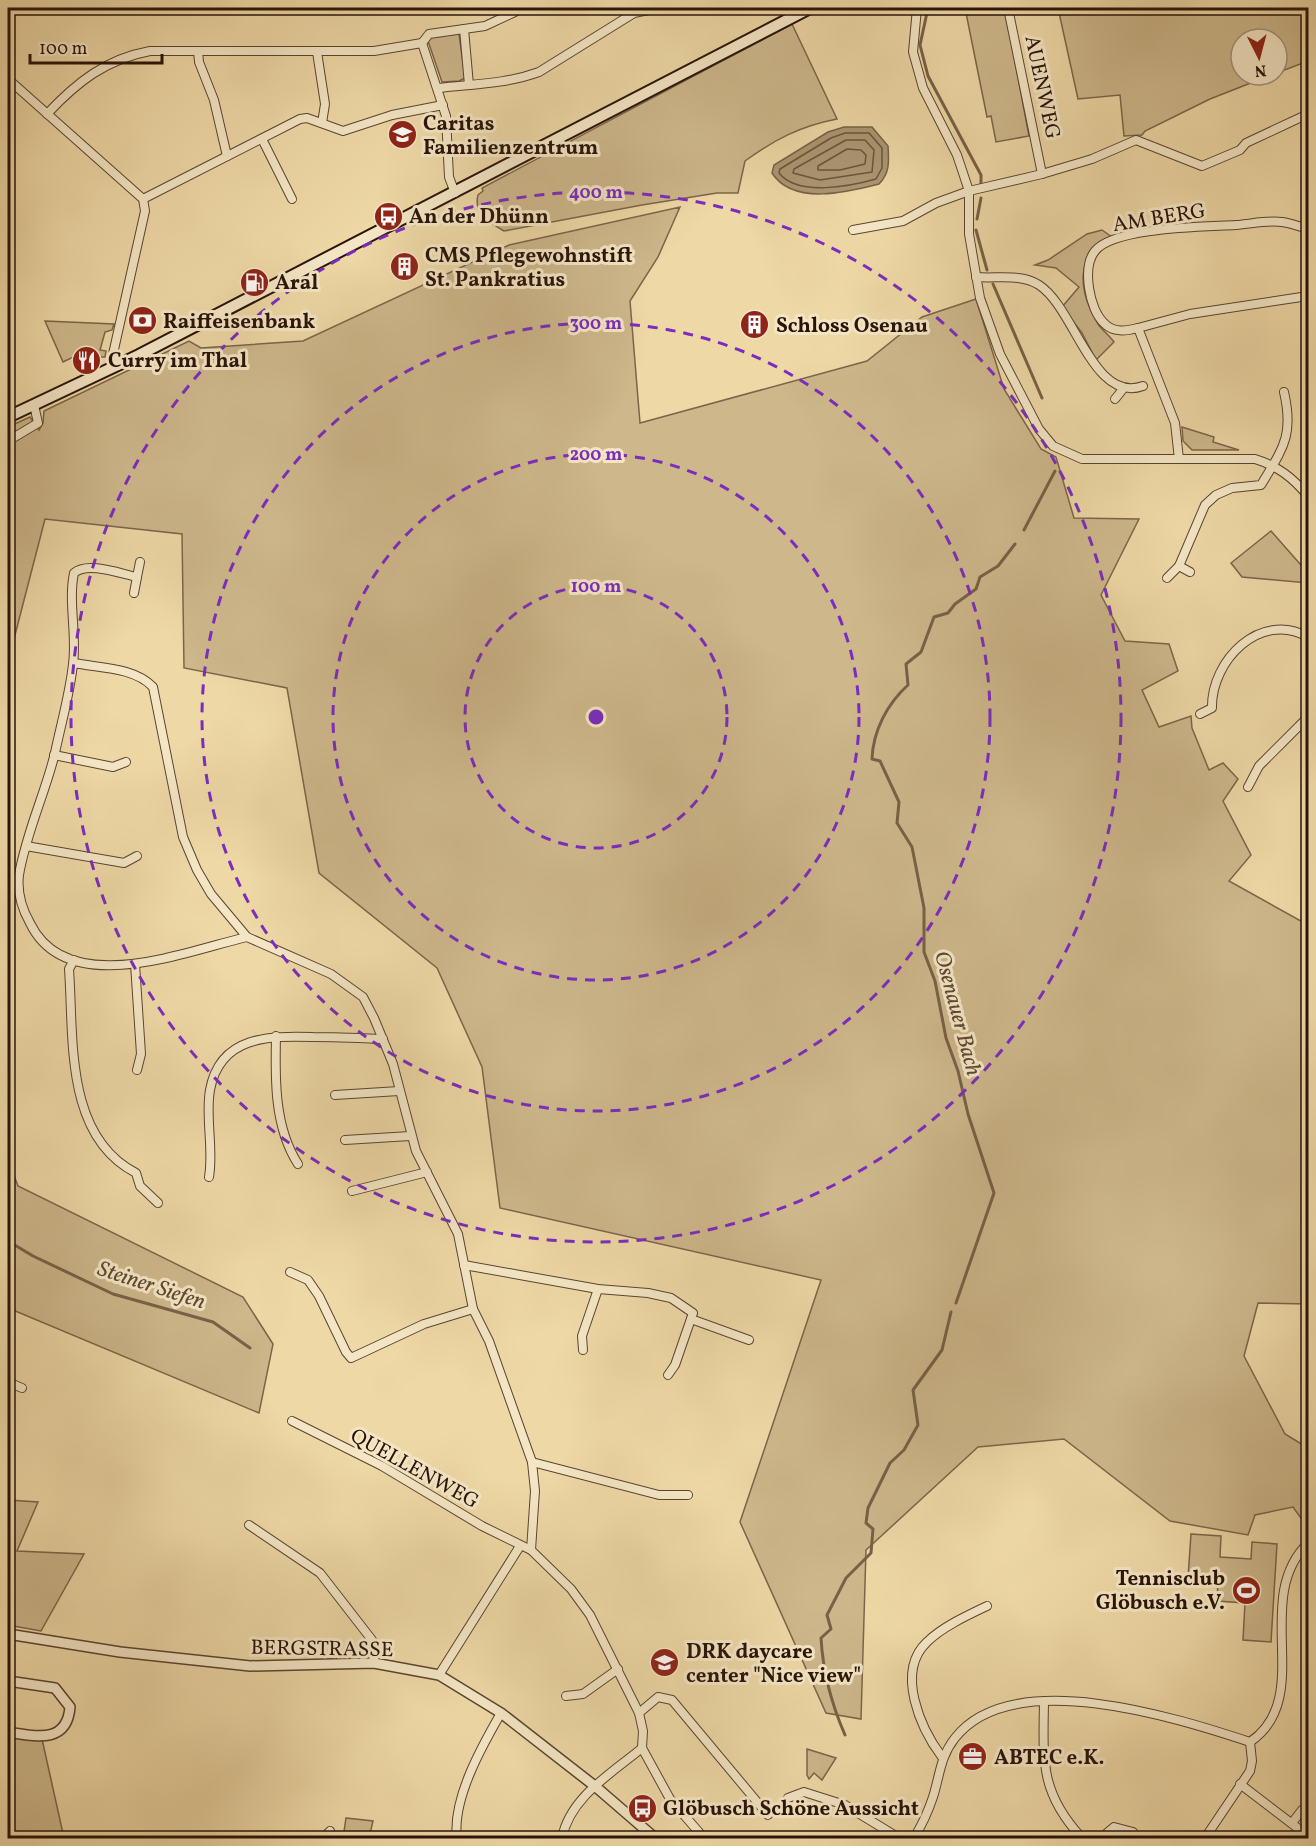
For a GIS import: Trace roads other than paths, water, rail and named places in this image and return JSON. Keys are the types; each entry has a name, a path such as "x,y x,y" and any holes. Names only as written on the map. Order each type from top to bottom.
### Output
{"main road":[{"path":"8,417 118,366 810,8"}],"street":[{"path":"439,88 510,81 539,72 634,13 658,8"},
{"path":"918,8 913,52 923,88 957,155 969,191 969,234 976,277 1000,354 1039,429 1053,446 1082,459 1238,458 1272,464 1293,479 1308,496"},
{"name":"AUENWEG","path":"1008,8 1042,174"},
{"path":"47,114 83,80 116,60 150,51 374,51 422,43 429,34 485,26 514,12"},
{"path":"464,29 469,85"},
{"path":"422,43 444,105 449,177 455,193"},
{"path":"198,51 199,62 214,100 227,156"},
{"path":"317,52 325,104 322,123"},
{"path":"8,79 143,199 145,211 113,354 118,366"},
{"path":"143,199 300,119 343,130 392,115 444,105"},
{"path":"853,230 903,221 936,203 969,191 1042,174 1092,159 1136,140 1196,165 1209,165 1240,150 1246,143 1308,114"},
{"path":"262,139 292,199"},
{"name":"AM BERG","path":"1308,229 1282,222 1188,227 1112,239 1096,249 1088,261 1088,285 1102,323 1114,330 1128,331 1191,314 1308,296"},
{"path":"976,277 1005,279 1022,277 1039,285 1054,298 1077,332 1090,361 1123,389 1132,390 1143,386"},
{"path":"1138,328 1175,423 1179,459"},
{"path":"1115,399 1123,389"},
{"path":"1167,578 1179,566 1205,505 1216,495 1232,488 1261,485 1288,434 1289,415 1284,392"},
{"path":"8,441 38,423 34,405"},
{"path":"134,593 140,562"},
{"path":"1179,566 1190,572"},
{"path":"137,577 90,568 79,569 74,573 74,663 54,755 26,846 19,877 23,909 33,930 45,944 74,960 94,966 135,963 247,937"},
{"path":"1200,714 1212,708 1212,698 1221,668 1246,639 1274,629 1301,633 1308,637"},
{"path":"74,663 131,673 145,678 153,687 189,853 211,894 247,937 332,974 363,997 383,1039 410,1136 458,1234 473,1309 489,1341 532,1462 535,1491 531,1550 570,1589 590,1615 639,1713 643,1731 642,1748 670,1799 704,1839"},
{"path":"1248,787 1259,766 1308,717"},
{"path":"54,755 113,766 126,762"},
{"path":"26,846 124,863 137,856"},
{"path":"74,960 69,969 78,1086 82,1106 91,1127 107,1151 123,1166 136,1173 140,1186 158,1203"},
{"path":"135,963 141,1054 137,1070"},
{"path":"209,1177 212,1159 209,1101 214,1075 235,1048 258,1038 276,1036 383,1039"},
{"path":"276,1036 277,1095 289,1149 298,1164"},
{"path":"334,1095 399,1091"},
{"path":"345,1140 410,1136"},
{"path":"351,1191 427,1172"},
{"path":"464,1265 598,1289 648,1293 671,1298 693,1313 675,1365 668,1375"},
{"path":"290,1272 308,1280 320,1296 351,1358 424,1324 473,1309"},
{"path":"583,1350 582,1336 598,1289"},
{"path":"691,1319 749,1340"},
{"path":"8,1383 22,1388"},
{"name":"QUELLENWEG","path":"292,1421 382,1467 520,1546 531,1550"},
{"path":"532,1462 659,1495 688,1495"},
{"path":"249,1525 320,1573 372,1640 374,1664"},
{"path":"1250,1742 1275,1724 1285,1702 1290,1666 1285,1624 1287,1583 1299,1552 1308,1543"},
{"path":"439,1676 520,1546"},
{"path":"942,1757 928,1737 910,1687 918,1653 927,1641 987,1606"},
{"name":"BERGSTRASSE","path":"8,1634 120,1652 250,1666 374,1664 439,1676 501,1713 596,1786 655,1839"},
{"path":"566,1696 583,1694 618,1669"},
{"path":"8,1681 55,1688 70,1707 67,1722 56,1732 42,1737 8,1732"},
{"path":"639,1713 658,1697 672,1700 768,1815"},
{"path":"914,1839 933,1796 942,1757 966,1725 977,1716 1011,1706 1044,1702 1086,1702 1130,1708 1250,1742"},
{"path":"1044,1702 1045,1776 1060,1813 1083,1839"},
{"path":"457,1839 459,1813 471,1771 501,1713"},
{"path":"1205,1839 1250,1771 1250,1742"},
{"path":"562,1839 567,1820 575,1807 596,1786 642,1748"},
{"path":"1240,1784 1308,1836"},
{"path":"788,1798 804,1792 845,1805 898,1839"},
{"path":"1292,1823 1302,1810"},
{"path":"1101,1839 1114,1827 1133,1832"},
{"path":"323,1839 330,1831"}],"water":[{"path":"844,127 872,127 888,146 887,171 879,184 837,193 807,193 793,190 781,183 772,173 774,165 828,132"}],"waterway":[{"name":"Osenauer Bach","path":"928,8 920,45 928,76 981,175 981,184"},
{"name":"Osenauer Bach","path":"977,219 981,198"},
{"name":"Osenauer Bach","path":"976,230 987,270"},
{"name":"Osenauer Bach","path":"993,284 1042,398"},
{"name":"Osenauer Bach","path":"1024,530 1055,471"},
{"name":"Osenauer Bach","path":"956,1303 994,1193 968,1114 958,1071 946,1038 935,981 924,952 924,908 912,847 897,823 899,802 880,761 872,759 878,728 888,709 908,685 906,664 921,652 934,617 948,613 955,604 976,589 980,577 998,566 1015,544"},
{"name":"Steiner Siefen","path":"8,1241 33,1256 113,1294 213,1322 250,1348"},
{"name":"Osenauer Bach","path":"845,1735 828,1688 821,1638 831,1629 827,1615 846,1578 871,1553 873,1529 866,1523 868,1508 890,1463 904,1450 918,1425 913,1390 942,1350 951,1312"}],"place":[{"name":"Caritas Familienzentrum","path":"402,135"},
{"name":"An der Dhünn","path":"388,216"},
{"name":"CMS Pflegewohnstift St. Pankratius","path":"404,267"},
{"name":"Aral","path":"254,282"},
{"name":"Raiffeisenbank","path":"142,321"},
{"name":"Schloss Osenau","path":"755,325"},
{"name":"Curry im Thal","path":"87,360"},
{"name":"Tennisclub Glöbusch e.V.","path":"1246,1590"},
{"name":"DRK daycare center \"Nice view\"","path":"665,1663"},
{"name":"ABTEC e.K.","path":"973,1757"},
{"name":"Glöbusch Schöne Aussicht","path":"642,1808"}]}
